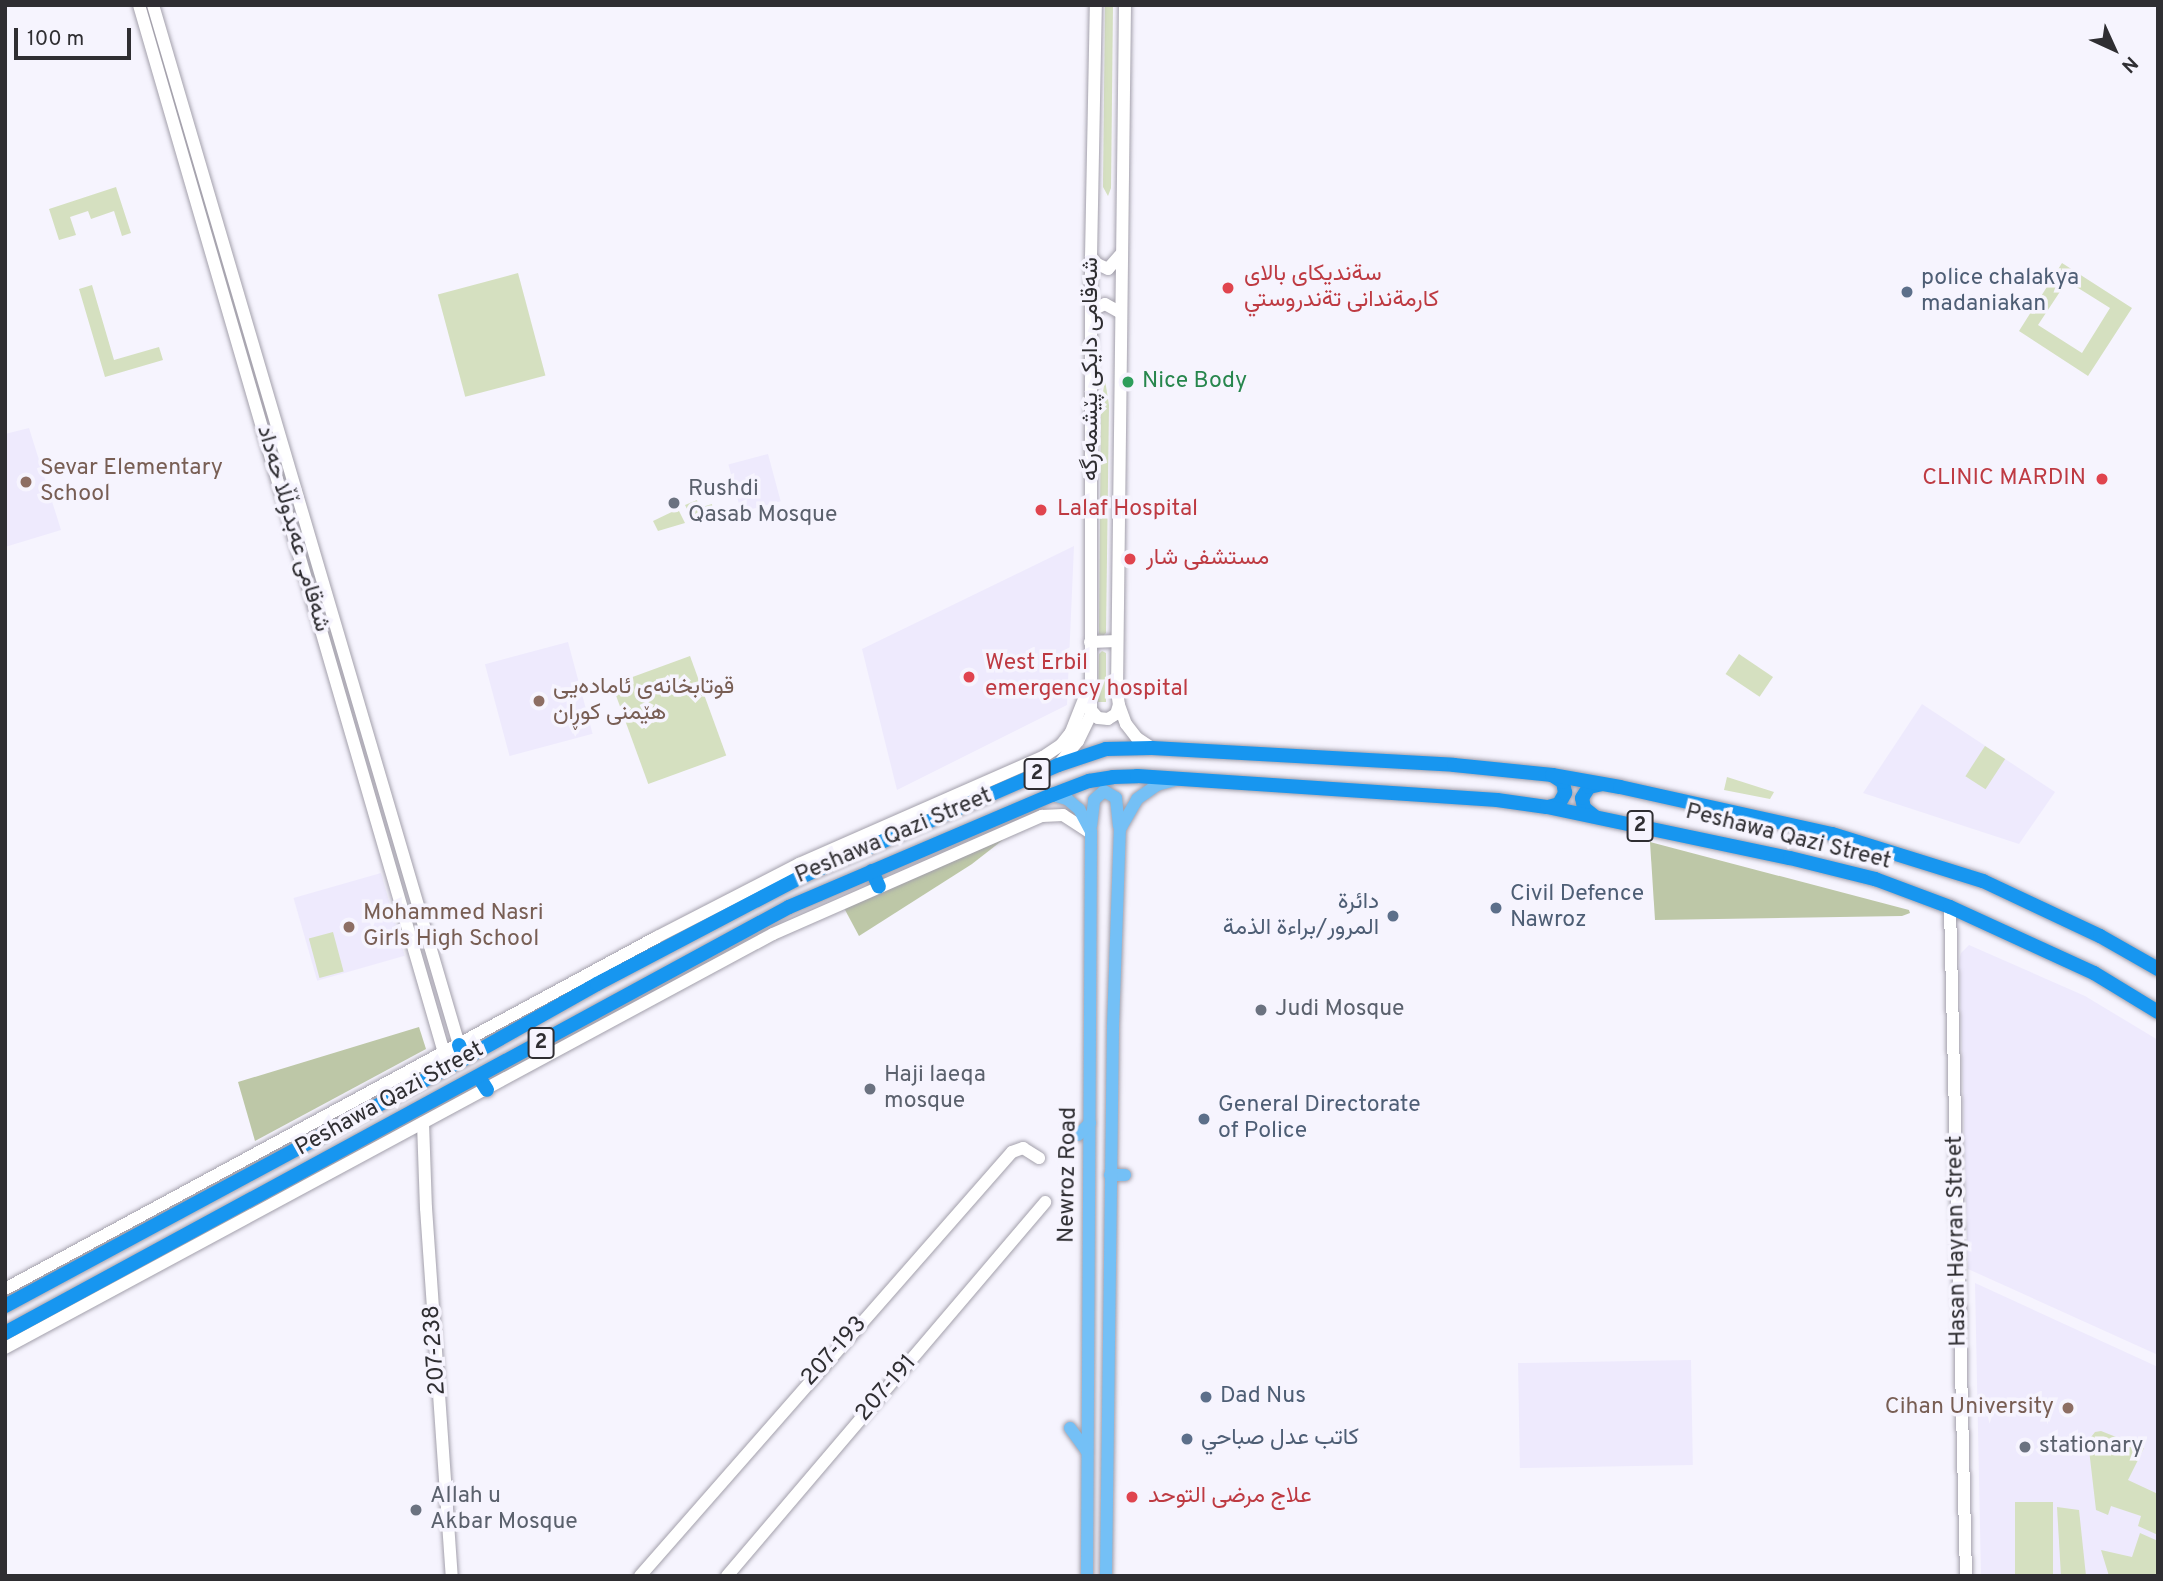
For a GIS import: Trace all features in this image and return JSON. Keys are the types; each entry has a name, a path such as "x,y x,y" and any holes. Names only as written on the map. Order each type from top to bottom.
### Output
{"highway":[{"name":"Peshawa Qazi Street","path":"5,1306 98,1248 330,1131 455,1056 658,944 1031,770 1058,765 1106,749 1152,748 1454,765 1552,775 1603,784 1832,834 1983,881 2093,933 2158,969"},
{"path":"1546,807 1557,805 1565,795 1563,782 1552,775"},
{"name":"Peshawa Qazi Street","path":"5,1333 92,1295 176,1250 302,1173 483,1083 789,907 1052,795 1089,781 1113,777 1497,800 1546,807 1863,876 1950,907 2094,973 2157,1012"},
{"path":"1598,818 1586,810 1582,798 1589,787 1603,784"},
{"path":"872,871 879,887"},
{"path":"330,1131 324,1140 326,1147 332,1153 342,1152"},
{"path":"291,1152 298,1152 306,1157 307,1167 302,1173"}],"main road":[{"path":"1120,830 1130,808 1147,791 1180,780"},
{"name":"Newroz Road","path":"1087,1576 1091,832 1094,800 1104,792 1112,793 1117,800 1120,830 1112,1026 1106,1576"},
{"path":"1052,795 1076,805 1086,817 1091,832"},
{"path":"1112,1026 1126,1025"},
{"path":"1078,1135 1090,1123"},
{"path":"1110,1175 1125,1175"},
{"path":"1070,1428 1087,1451"},
{"path":"1108,1438 1122,1437"}],"street":[{"name":"شەقامی عەبدوڵڵا حەداد","path":"139,5 310,592 455,1056"},
{"name":"شەقامی عەبدوڵڵا حەداد","path":"153,5 324,587 455,1056"},
{"name":"شەقامی دایکی پێشمەرگە","path":"1058,765 1083,734 1090,709 1091,257 1096,5"},
{"name":"شەقامی دایکی پێشمەرگە","path":"1125,5 1117,641 1119,705 1131,731 1152,748"},
{"path":"1091,257 1100,267 1108,269 1122,254"},
{"path":"213,260 227,255"},
{"path":"1091,316 1095,309 1105,304 1121,313"},
{"path":"310,592 324,587"},
{"path":"1090,642 1117,641"},
{"path":"1031,770 1066,739 1090,684"},
{"path":"1090,709 1098,718 1108,719 1116,714 1119,705"},
{"path":"176,1250 423,1123 483,1083 773,934 1042,816 1063,815 1091,832"},
{"name":"Hasan Hayran Street","path":"1950,907 1966,1576"},
{"path":"5,1289 98,1248 455,1056"},
{"name":"207-238","path":"423,1123 426,1208 452,1576"},
{"name":"207-193","path":"640,1576 1012,1152 1027,1149 1039,1158"},
{"name":"207-191","path":"727,1576 1045,1202"},
{"path":"5,1348 92,1295"}],"shaded area":[{"name":"Sevar Elementary School","path":"29,428 61,530 5,547 5,434"},
{"path":"768,454 781,501 741,512 728,465"},
{"name":"West Erbil emergency hospital","path":"1074,546 1067,705 897,790 862,649"},
{"name":"قوتابخانەی ئامادەیی هێمنی کوڕان","path":"568,642 593,734 510,756 485,664"},
{"path":"1922,704 2055,792 2019,844 1863,793"},
{"name":"Mohammed Nasri Girls High School","path":"381,873 405,956 317,981 294,898"},
{"path":"1969,945 2085,996 2158,1040 2158,1355 1968,1269 1959,961 1961,953"},
{"name":"Cihan University","path":"1975,1283 2158,1367 2158,1576 1981,1576"},
{"path":"1691,1360 1693,1465 1520,1468 1518,1363"}],"green space":[{"path":"1105,5 1113,5 1111,188 1108,196 1103,187"},
{"path":"116,187 131,233 122,236 114,211 91,219 88,211 70,217 76,235 59,240 49,209"},
{"path":"2062,263 2132,308 2088,376 2019,331","holes":["2067,281 2110,308 2082,353 2038,325"]},
{"path":"518,273 545,375 465,397 438,294"},
{"path":"92,285 114,360 159,347 163,360 105,377 79,289"},
{"path":"1105,380 1109,405 1106,633 1103,636 1099,634 1101,404"},
{"path":"697,500 699,508 712,504 713,515 693,521 685,505"},
{"path":"678,509 685,523 658,531 653,521"},
{"path":"1102,651 1106,653 1106,702 1098,702 1099,654"},
{"path":"1739,654 1773,677 1760,697 1726,674"},
{"path":"690,656 726,756 648,784 612,684"},
{"path":"1985,746 2005,759 1986,789 1965,776"},
{"path":"1727,777 1774,792 1770,799 1724,790"},
{"path":"1004,839 972,864 859,936 844,908"},
{"path":"1650,842 1909,910 1910,913 1902,916 1655,920"},
{"path":"333,932 344,972 319,978 309,938"},
{"path":"419,1027 426,1049 255,1141 238,1082"},
{"path":"2101,1431 2144,1448 2128,1480 2158,1494 2158,1535 2138,1526 2141,1516 2111,1506 2108,1515 2096,1510 2088,1441 2095,1432"},
{"path":"2015,1502 2053,1502 2053,1576 2015,1576"},
{"path":"2057,1507 2079,1510 2086,1576 2061,1576"},
{"path":"2140,1533 2158,1541 2158,1576 2109,1576 2101,1550 2132,1557"}],"place":[{"name":"سةنديكاى بالاى كارمةندانى تةندروستي","path":"1228,288"},
{"name":"police chalakya madaniakan","path":"1907,292"},
{"name":"Nice Body","path":"1128,382"},
{"name":"CLINIC MARDIN","path":"2102,479"},
{"name":"Sevar Elementary School","path":"26,482"},
{"name":"Rushdi Qasab Mosque","path":"674,503"},
{"name":"Lalaf Hospital","path":"1041,510"},
{"name":"مستشفى شار","path":"1130,559"},
{"name":"West Erbil emergency hospital","path":"969,677"},
{"name":"قوتابخانەی ئامادەیی هێمنی کوڕان","path":"539,701"},
{"name":"Civil Defence Nawroz","path":"1496,908"},
{"name":"دائرة المرور/براءة الذمة","path":"1393,916"},
{"name":"Mohammed Nasri Girls High School","path":"349,927"},
{"name":"Judi Mosque","path":"1261,1010"},
{"name":"Haji laeqa mosque","path":"870,1089"},
{"name":"General Directorate of Police","path":"1204,1119"},
{"name":"Dad Nus","path":"1206,1397"},
{"name":"Cihan University","path":"2068,1408"},
{"name":"كاتب عدل صباحي","path":"1187,1439"},
{"name":"stationary","path":"2025,1447"},
{"name":"علاج مرضى التوحد","path":"1132,1497"},
{"name":"Allah u Akbar Mosque","path":"416,1510"}]}
